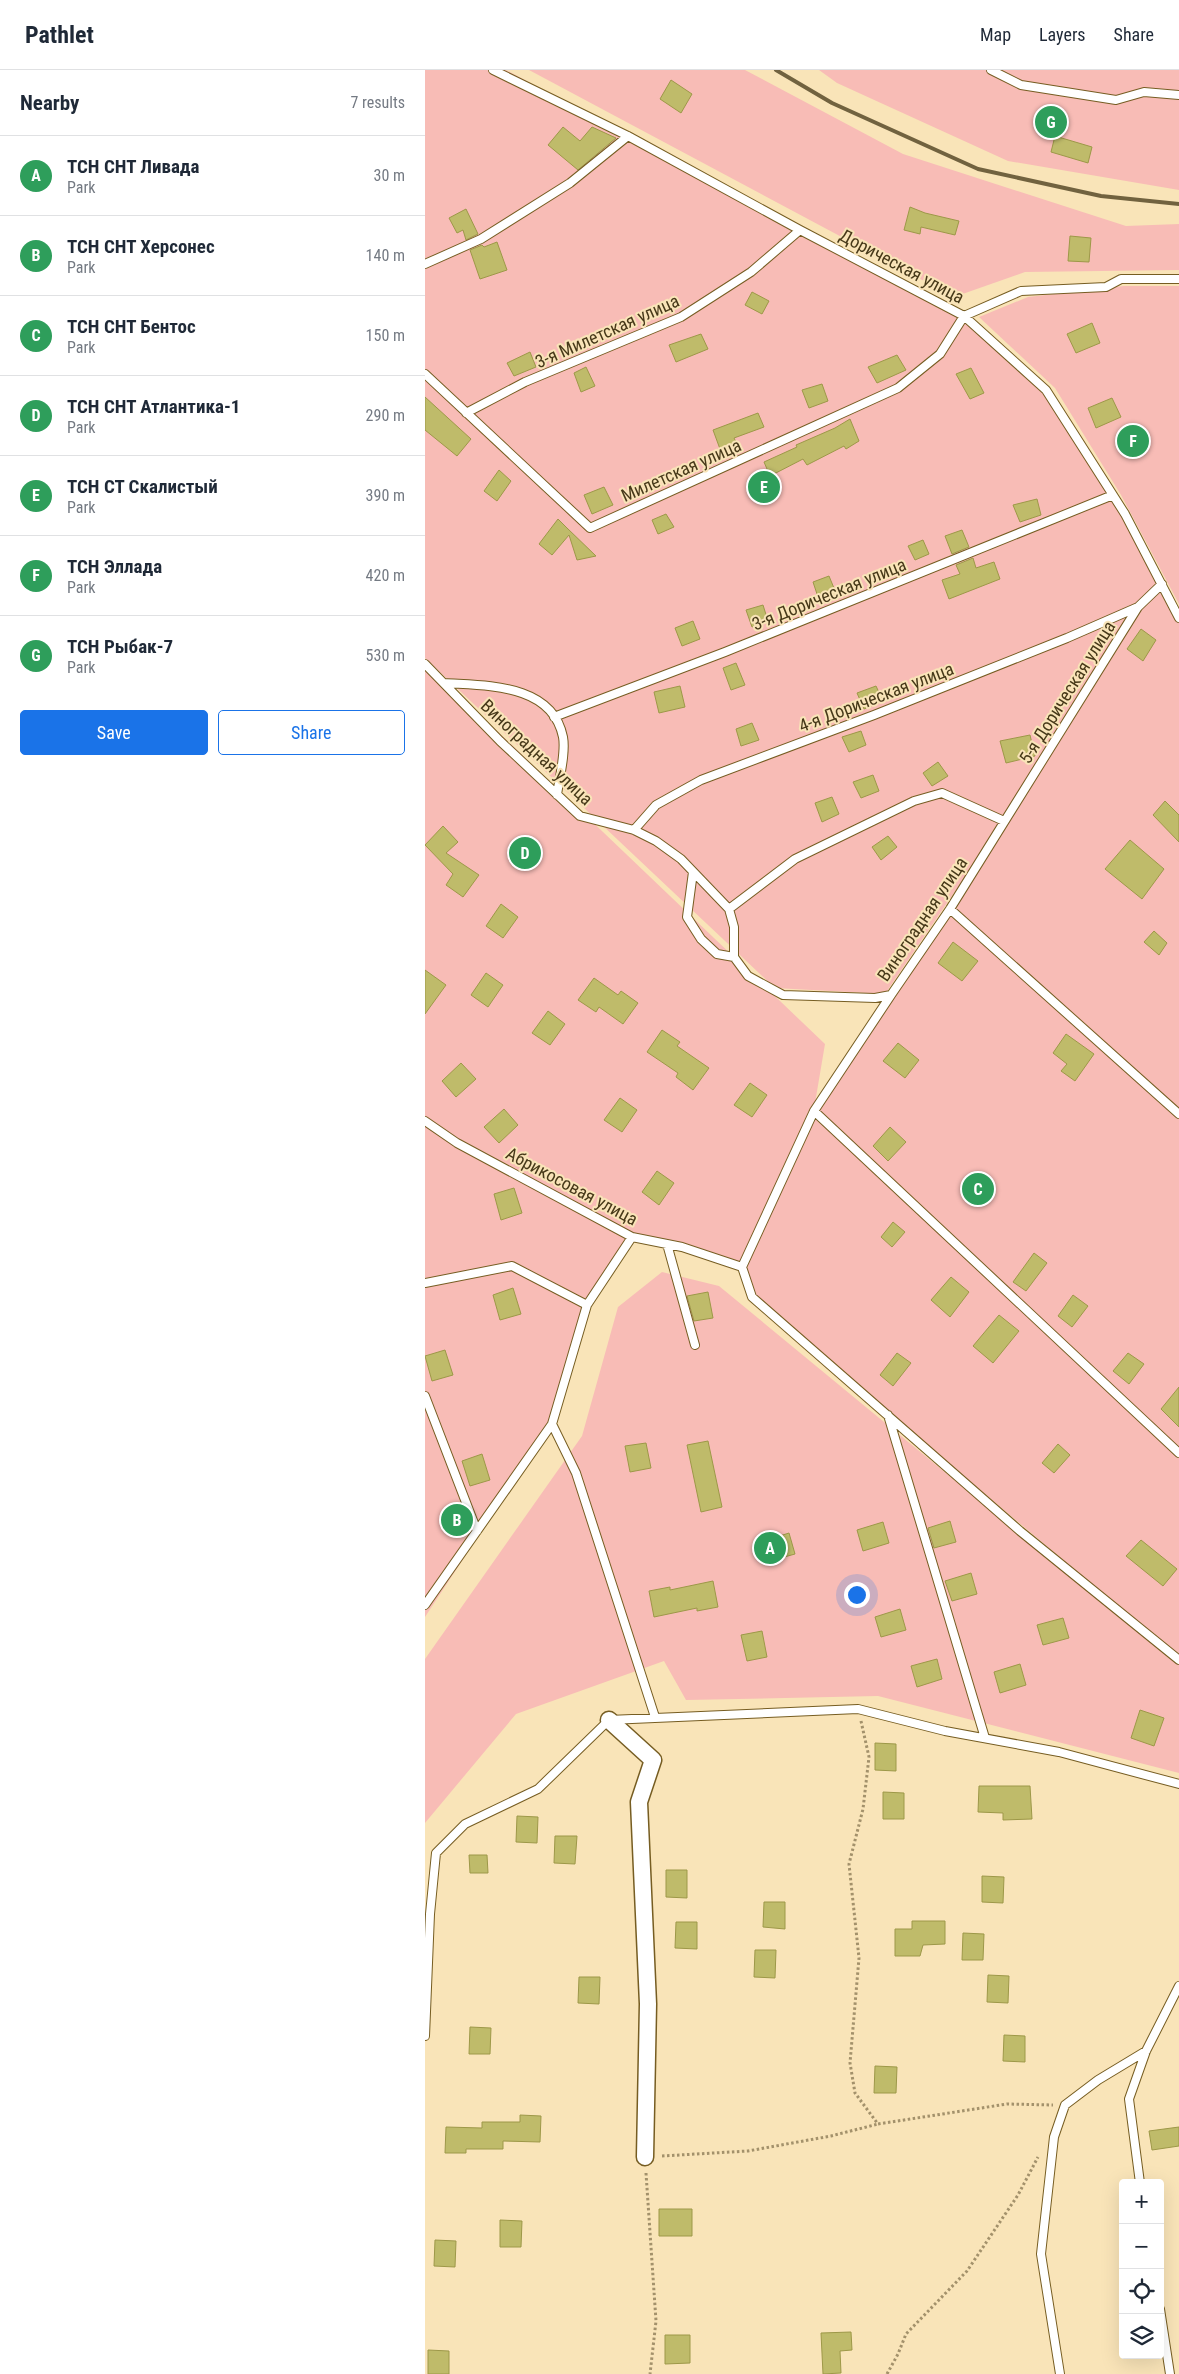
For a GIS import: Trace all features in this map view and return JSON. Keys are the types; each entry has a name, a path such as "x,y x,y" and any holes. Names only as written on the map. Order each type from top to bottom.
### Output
{"street":[{"path":"609,1720 653,1760 639,1802 648,2004 645,2156"}],"lane":[{"name":"Дорическая улица","path":"493,70 628,136 800,230 964,316 1046,390 1113,495 1179,618"},
{"path":"991,70 1021,84 1116,100 1145,92 1179,95"},
{"path":"425,264 481,239 570,182 628,136"},
{"name":"3-я Милетская улица","path":"466,413 525,382 681,317 751,272 800,230"},
{"path":"964,316 1021,291 1106,287 1121,279 1179,279"},
{"name":"Милетская улица","path":"425,374 590,528 898,388 941,354 964,316"},
{"name":"3-я Дорическая улица","path":"554,717 743,644 1113,495"},
{"name":"5-я Дорическая улица","path":"1004,821 1138,606 1162,584"},
{"name":"4-я Дорическая улица","path":"634,830 657,805 701,780 883,711 1138,606"},
{"name":"Виноградная улица","path":"425,664 500,742 579,816 634,830 656,841 675,855 729,909"},
{"path":"443,683 498,687 523,692 541,703 554,717 563,738 557,795"},
{"path":"693,872 687,917 701,939 717,954 734,957 734,927 729,909 795,859 914,801 942,793 1004,821"},
{"name":"Виноградная улица","path":"734,957 748,976 783,995 875,998 891,994 949,909 1004,821"},
{"path":"949,909 1179,1114"},
{"path":"891,994 814,1111 742,1267 752,1297 1020,1531 1179,1660"},
{"path":"814,1111 1179,1453"},
{"name":"Абрикосовая улица","path":"425,1121 457,1143 632,1237 681,1247 742,1267"},
{"path":"425,1605 552,1424 587,1305 632,1237"},
{"path":"667,1244 695,1345"},
{"path":"425,1283 512,1266 587,1305"},
{"path":"425,1396 477,1531"},
{"path":"888,1415 985,1738"},
{"path":"552,1424 576,1473 655,1717"},
{"path":"425,2036 430,1914 436,1853 465,1824 538,1789 609,1720 857,1709 945,1731 1059,1752 1179,1784"},
{"path":"1139,2179 1129,2098 1146,2051 1179,1986"},
{"path":"1060,2374 1041,2254 1054,2137 1065,2105 1098,2080 1146,2051"},
{"path":"1161,2314 1171,2374"}],"path":[{"path":"857,1709 869,1756 863,1809 849,1864 859,1958 850,2063 855,2094 878,2124"},
{"path":"650,2374 656,2321 645,2156 748,2150 831,2136 878,2124 1007,2104 1065,2105"},
{"path":"887,2374 906,2334 967,2271 1018,2195 1039,2154"}],"shaded area":[{"path":"425,70 506,70 964,316 1046,390 1162,584 1179,619 1179,1658 752,1297 742,1267 632,1237 587,1305 552,1424 425,1617 425,662 825,1044 814,1109 1095,686 885,994 775,988 425,658"},
{"path":"529,70 745,70 903,154 1126,226 1179,224 1179,270 1025,272 954,297"},
{"path":"819,70 1179,70 1179,190 1008,161 837,83"},
{"path":"1124,286 1179,286 1179,604 1121,495 1055,388 979,317 1028,297"},
{"path":"662,1272 719,1286 1179,1665 1179,1773 878,1696 686,1700 664,1661 516,1714 425,1823 425,1659 582,1436 618,1307"}],"building":[{"path":"671,80 692,94 681,113 660,99"},
{"path":"563,127 580,141 592,127 616,138 578,170 548,145"},
{"path":"1055,136 1092,147 1088,163 1051,152"},
{"path":"910,207 925,213 959,221 955,235 921,227 920,234 904,230"},
{"path":"466,209 478,234 466,240 463,230 457,233 449,218"},
{"path":"1070,236 1091,238 1089,262 1068,261"},
{"path":"497,242 507,270 480,279 470,250"},
{"path":"752,292 769,301 762,314 745,305"},
{"path":"1092,323 1100,343 1076,353 1067,334"},
{"path":"701,334 708,349 676,362 669,345"},
{"path":"530,352 536,367 514,376 507,363"},
{"path":"897,355 906,370 877,383 868,367"},
{"path":"586,367 595,386 581,392 574,373"},
{"path":"971,368 984,393 970,399 956,374"},
{"path":"822,384 828,401 809,408 802,390"},
{"path":"425,397 471,439 457,456 425,430"},
{"path":"1112,398 1121,417 1096,428 1088,408"},
{"path":"758,413 764,427 734,438 736,442 720,449 713,430"},
{"path":"850,419 859,441 846,449 844,446 807,465 803,459 770,476 764,462"},
{"path":"499,470 511,481 497,501 484,491"},
{"path":"604,487 613,505 592,514 584,495"},
{"path":"1037,499 1041,515 1020,522 1013,505"},
{"path":"666,514 674,527 658,534 652,520"},
{"path":"558,519 596,556 577,560 569,535 552,555 539,544"},
{"path":"962,530 969,547 952,554 945,536"},
{"path":"923,540 929,554 915,560 908,546"},
{"path":"973,558 976,568 994,562 1000,579 949,599 942,580 960,574 956,565"},
{"path":"829,576 836,593 819,600 813,582"},
{"path":"763,605 768,621 752,627 746,610"},
{"path":"693,621 700,639 682,646 675,628"},
{"path":"1141,629 1156,640 1143,661 1127,649"},
{"path":"736,663 745,685 731,690 723,668"},
{"path":"680,686 685,707 659,713 654,692"},
{"path":"876,686 883,701 864,709 857,693"},
{"path":"752,723 759,740 741,746 736,729"},
{"path":"861,731 866,745 849,752 842,737"},
{"path":"1030,735 1035,756 1006,763 1000,741"},
{"path":"938,762 948,776 932,786 923,773"},
{"path":"873,775 879,791 861,798 853,782"},
{"path":"832,797 839,814 822,822 815,803"},
{"path":"1165,801 1179,815 1179,842 1153,815"},
{"path":"443,826 458,842 446,853 479,875 463,897 446,885 453,874 425,845"},
{"path":"888,836 897,847 881,860 872,847"},
{"path":"1130,840 1164,869 1142,899 1105,869"},
{"path":"501,904 518,917 503,938 486,926"},
{"path":"1154,931 1167,943 1159,955 1144,942"},
{"path":"953,942 978,961 962,981 938,963"},
{"path":"425,970 446,985 425,1014"},
{"path":"486,973 503,985 488,1007 471,995"},
{"path":"594,978 618,995 621,991 638,1003 623,1024 599,1007 596,1012 578,1000"},
{"path":"548,1011 565,1024 550,1045 532,1033"},
{"path":"662,1030 680,1042 677,1046 709,1068 693,1090 676,1077 678,1073 647,1052"},
{"path":"1066,1034 1094,1054 1075,1081 1061,1071 1067,1064 1053,1053"},
{"path":"898,1043 919,1060 905,1078 883,1061"},
{"path":"461,1063 476,1079 456,1097 442,1081"},
{"path":"750,1083 767,1095 752,1117 734,1105"},
{"path":"620,1098 637,1110 622,1132 604,1120"},
{"path":"504,1109 518,1125 499,1143 484,1127"},
{"path":"890,1127 906,1142 888,1161 873,1146"},
{"path":"657,1171 674,1183 659,1205 642,1192"},
{"path":"514,1188 522,1213 501,1220 494,1194"},
{"path":"893,1222 905,1232 892,1247 881,1237"},
{"path":"1034,1253 1047,1263 1026,1291 1013,1282"},
{"path":"951,1277 969,1292 950,1317 931,1300"},
{"path":"513,1288 521,1314 500,1320 493,1295"},
{"path":"708,1292 713,1318 694,1321 687,1296"},
{"path":"1073,1295 1088,1306 1072,1327 1058,1316"},
{"path":"999,1315 1019,1331 993,1363 973,1346"},
{"path":"445,1350 453,1375 432,1381 425,1356"},
{"path":"897,1353 911,1363 893,1386 880,1375"},
{"path":"1128,1353 1144,1364 1129,1384 1113,1371"},
{"path":"1179,1387 1179,1427 1161,1409"},
{"path":"708,1441 722,1507 701,1512 687,1445"},
{"path":"646,1443 651,1468 630,1472 625,1446"},
{"path":"1058,1444 1070,1455 1054,1473 1042,1463"},
{"path":"482,1454 490,1480 470,1486 462,1461"},
{"path":"950,1521 956,1542 934,1548 928,1528"},
{"path":"883,1522 889,1543 863,1551 857,1530"},
{"path":"789,1533 795,1554 770,1561 764,1541"},
{"path":"1141,1540 1177,1569 1163,1586 1126,1556"},
{"path":"971,1573 977,1594 952,1601 945,1581"},
{"path":"713,1581 718,1607 697,1611 697,1608 654,1617 649,1591 670,1587 670,1590"},
{"path":"900,1609 906,1630 881,1637 875,1617"},
{"path":"1063,1618 1069,1638 1043,1645 1037,1625"},
{"path":"762,1631 767,1657 747,1661 741,1635"},
{"path":"937,1659 942,1679 917,1687 911,1666"},
{"path":"1020,1664 1026,1685 1000,1693 994,1672"},
{"path":"1140,1710 1164,1718 1154,1746 1131,1738"},
{"path":"875,1743 896,1744 896,1771 875,1770"},
{"path":"979,1786 1030,1786 1032,1819 1003,1820 1003,1813 978,1812"},
{"path":"883,1792 904,1793 904,1819 883,1819"},
{"path":"517,1816 538,1817 537,1843 516,1842"},
{"path":"555,1836 577,1836 575,1864 554,1863"},
{"path":"469,1855 487,1855 488,1873 470,1873"},
{"path":"666,1870 687,1870 687,1898 666,1897"},
{"path":"982,1876 1004,1877 1003,1903 982,1902"},
{"path":"764,1902 785,1902 785,1929 763,1927"},
{"path":"912,1921 945,1921 945,1944 923,1945 920,1956 895,1956 895,1929 912,1929"},
{"path":"676,1922 697,1922 697,1949 675,1948"},
{"path":"963,1933 984,1934 983,1960 962,1960"},
{"path":"755,1950 776,1950 775,1978 754,1977"},
{"path":"988,1975 1009,1976 1008,2003 987,2002"},
{"path":"579,1977 600,1977 599,2004 578,2003"},
{"path":"470,2027 491,2028 490,2054 469,2054"},
{"path":"1004,2035 1025,2036 1025,2062 1003,2061"},
{"path":"875,2066 897,2067 896,2093 874,2093"},
{"path":"520,2115 541,2116 540,2142 503,2141 503,2149 466,2149 466,2153 445,2153 446,2127 482,2128 482,2122 520,2122"},
{"path":"1179,2127 1179,2146 1152,2150 1149,2131"},
{"path":"659,2209 692,2209 692,2236 659,2236"},
{"path":"500,2220 522,2221 521,2247 500,2247"},
{"path":"435,2240 456,2241 455,2267 434,2266"},
{"path":"851,2332 852,2350 840,2351 841,2373 823,2374 821,2333"},
{"path":"665,2335 690,2335 690,2363 665,2364"},
{"path":"428,2350 449,2351 449,2374 428,2374"}],"railway":[{"path":"776,70 832,103 978,169 1101,196 1179,204"}],"place":[{"name":"ТСН Рыбак-7","path":"1051,122"},
{"name":"ТСН Эллада","path":"1133,441"},
{"name":"ТСН СТ Скалистый","path":"764,487"},
{"name":"ТСН СНТ Атлантика-1","path":"525,853"},
{"name":"ТСН СНТ Бентос","path":"978,1189"},
{"name":"ТСН СНТ Херсонес","path":"457,1520"},
{"name":"ТСН СНТ Ливада","path":"770,1548"}]}
